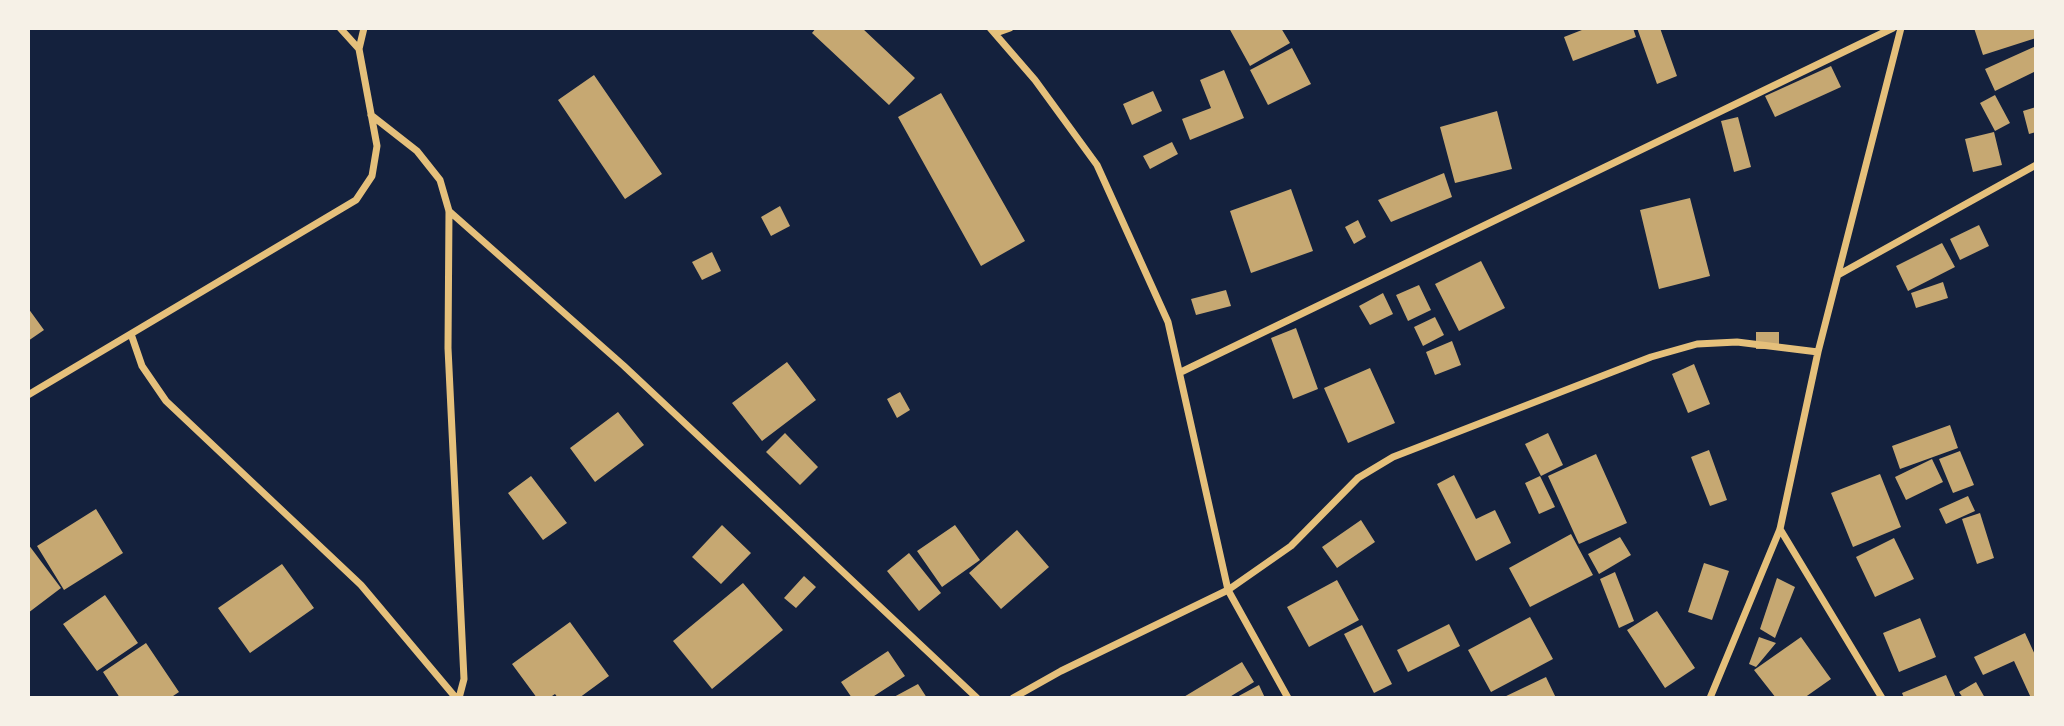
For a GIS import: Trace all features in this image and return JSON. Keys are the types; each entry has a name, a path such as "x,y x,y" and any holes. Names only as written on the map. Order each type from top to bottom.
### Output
{"street":[{"path":"340,28 359,49"},
{"path":"28,396 355,200 372,176 377,146 359,49 364,28"},
{"path":"993,31 1010,28"},
{"path":"1181,372 1893,28"},
{"path":"1710,698 1780,529 1818,352 1900,28"},
{"path":"993,31 1035,80 1097,165 1168,322 1181,372 1216,548 1228,590 1288,698"},
{"path":"131,334 142,366 166,401 361,585 457,698 464,679 448,348 449,211 440,180 417,151 372,115"},
{"path":"1838,275 2036,165"},
{"path":"449,211 624,366 977,698"},
{"path":"1013,698 1061,671 1228,590 1290,546 1358,478 1393,457 1651,357 1697,344 1737,342 1818,352"},
{"path":"1780,529 1882,698"}],"building":[{"path":"816,28 862,28 915,78 889,105 812,33"},
{"path":"1229,28 1281,28 1290,43 1250,66"},
{"path":"1587,28 1633,28 1636,37 1573,61 1564,37"},
{"path":"1637,28 1660,28 1677,76 1657,84"},
{"path":"1974,28 2034,28 2036,38 1983,55"},
{"path":"2036,46 2036,71 1995,91 1985,69"},
{"path":"1292,48 1311,84 1268,105 1250,70"},
{"path":"1831,66 1841,87 1775,117 1765,96"},
{"path":"1224,70 1244,118 1190,140 1182,119 1211,108 1200,80"},
{"path":"594,75 662,174 625,199 558,100"},
{"path":"1153,91 1162,111 1132,125 1123,104"},
{"path":"941,93 1025,241 981,266 898,117"},
{"path":"1995,95 2010,123 1995,131 1980,103"},
{"path":"2036,107 2036,132 2029,134 2023,111"},
{"path":"1497,111 1512,169 1455,183 1440,127"},
{"path":"1738,117 1751,167 1734,172 1721,121"},
{"path":"1994,132 2002,165 1973,172 1965,139"},
{"path":"1172,142 1178,154 1150,169 1143,156"},
{"path":"1444,173 1452,197 1391,222 1378,200"},
{"path":"1291,189 1313,251 1251,273 1230,211"},
{"path":"1690,198 1710,276 1659,289 1640,210"},
{"path":"780,206 790,226 771,236 761,217"},
{"path":"1358,220 1366,237 1354,244 1345,227"},
{"path":"1979,225 1989,246 1960,260 1950,239"},
{"path":"1942,243 1955,267 1908,291 1896,266"},
{"path":"712,252 721,271 702,280 692,262"},
{"path":"1481,261 1505,308 1459,331 1435,284"},
{"path":"1943,282 1948,298 1916,308 1911,293"},
{"path":"1419,285 1431,310 1408,321 1396,295"},
{"path":"1226,290 1231,306 1196,315 1191,299"},
{"path":"1383,293 1393,314 1370,325 1359,306"},
{"path":"28,308 44,330 28,341"},
{"path":"1435,317 1444,335 1423,346 1414,327"},
{"path":"1296,328 1318,389 1293,399 1271,338"},
{"path":"1756,332 1779,332 1779,349 1756,349"},
{"path":"1452,341 1461,365 1435,375 1426,352"},
{"path":"787,362 816,400 762,441 732,403"},
{"path":"1694,364 1710,404 1688,413 1672,374"},
{"path":"1370,368 1395,423 1348,443 1324,388"},
{"path":"900,392 910,410 897,418 887,399"},
{"path":"618,412 644,445 595,482 570,448"},
{"path":"1950,425 1958,448 1900,469 1892,446"},
{"path":"785,433 818,467 800,485 766,452"},
{"path":"1548,433 1563,465 1541,476 1525,444"},
{"path":"1709,450 1727,500 1710,506 1691,457"},
{"path":"1960,451 1974,485 1953,493 1939,459"},
{"path":"1596,454 1627,523 1579,544 1548,476"},
{"path":"1932,459 1943,482 1906,500 1895,477"},
{"path":"1880,474 1901,527 1853,547 1831,493"},
{"path":"1454,475 1476,519 1495,510 1511,543 1476,561 1437,484"},
{"path":"531,476 567,523 543,540 508,493"},
{"path":"1540,476 1555,507 1539,514 1525,483"},
{"path":"1968,496 1975,511 1946,524 1939,509"},
{"path":"96,509 123,553 64,590 37,546"},
{"path":"1980,513 1994,558 1977,564 1962,519"},
{"path":"1361,520 1375,542 1337,568 1322,547"},
{"path":"722,525 751,553 721,584 692,557"},
{"path":"955,525 980,560 942,587 917,551"},
{"path":"1017,530 1049,567 1001,609 969,573"},
{"path":"1571,534 1593,575 1530,607 1509,568"},
{"path":"1620,537 1631,555 1599,574 1588,554"},
{"path":"1894,538 1914,579 1875,597 1856,557"},
{"path":"28,544 61,588 28,613"},
{"path":"909,553 941,593 919,611 887,571"},
{"path":"1704,563 1729,571 1712,620 1688,612"},
{"path":"282,564 314,608 250,653 218,608"},
{"path":"1615,572 1634,621 1619,628 1600,579"},
{"path":"804,576 816,587 796,608 784,598"},
{"path":"1777,578 1795,587 1775,638 1760,629"},
{"path":"1337,580 1359,620 1309,647 1287,607"},
{"path":"743,583 783,630 712,689 673,641"},
{"path":"105,595 138,643 97,671 63,624"},
{"path":"1657,611 1695,668 1665,688 1627,630"},
{"path":"1530,617 1553,659 1491,692 1468,650"},
{"path":"1920,618 1936,657 1899,672 1883,633"},
{"path":"570,622 609,676 579,698 558,698 555,694 549,698 537,698 512,664"},
{"path":"1449,624 1460,646 1408,672 1397,650"},
{"path":"1362,625 1392,684 1374,693 1344,634"},
{"path":"2025,633 2036,657 2034,698 2031,698 2014,661 1983,675 1974,657"},
{"path":"1759,637 1776,643 1756,667 1749,664"},
{"path":"1801,637 1831,679 1804,698 1776,698 1754,670"},
{"path":"146,643 179,692 170,698 120,698 103,672"},
{"path":"888,651 905,676 871,698 852,698 841,682"},
{"path":"1242,662 1254,682 1228,698 1182,698"},
{"path":"1946,675 1956,698 1904,698 1902,693"},
{"path":"1546,677 1556,698 1502,698"},
{"path":"1976,682 1985,698 1963,698 1959,692"},
{"path":"918,684 927,698 892,698"},
{"path":"1259,685 1265,698 1235,698"}]}
